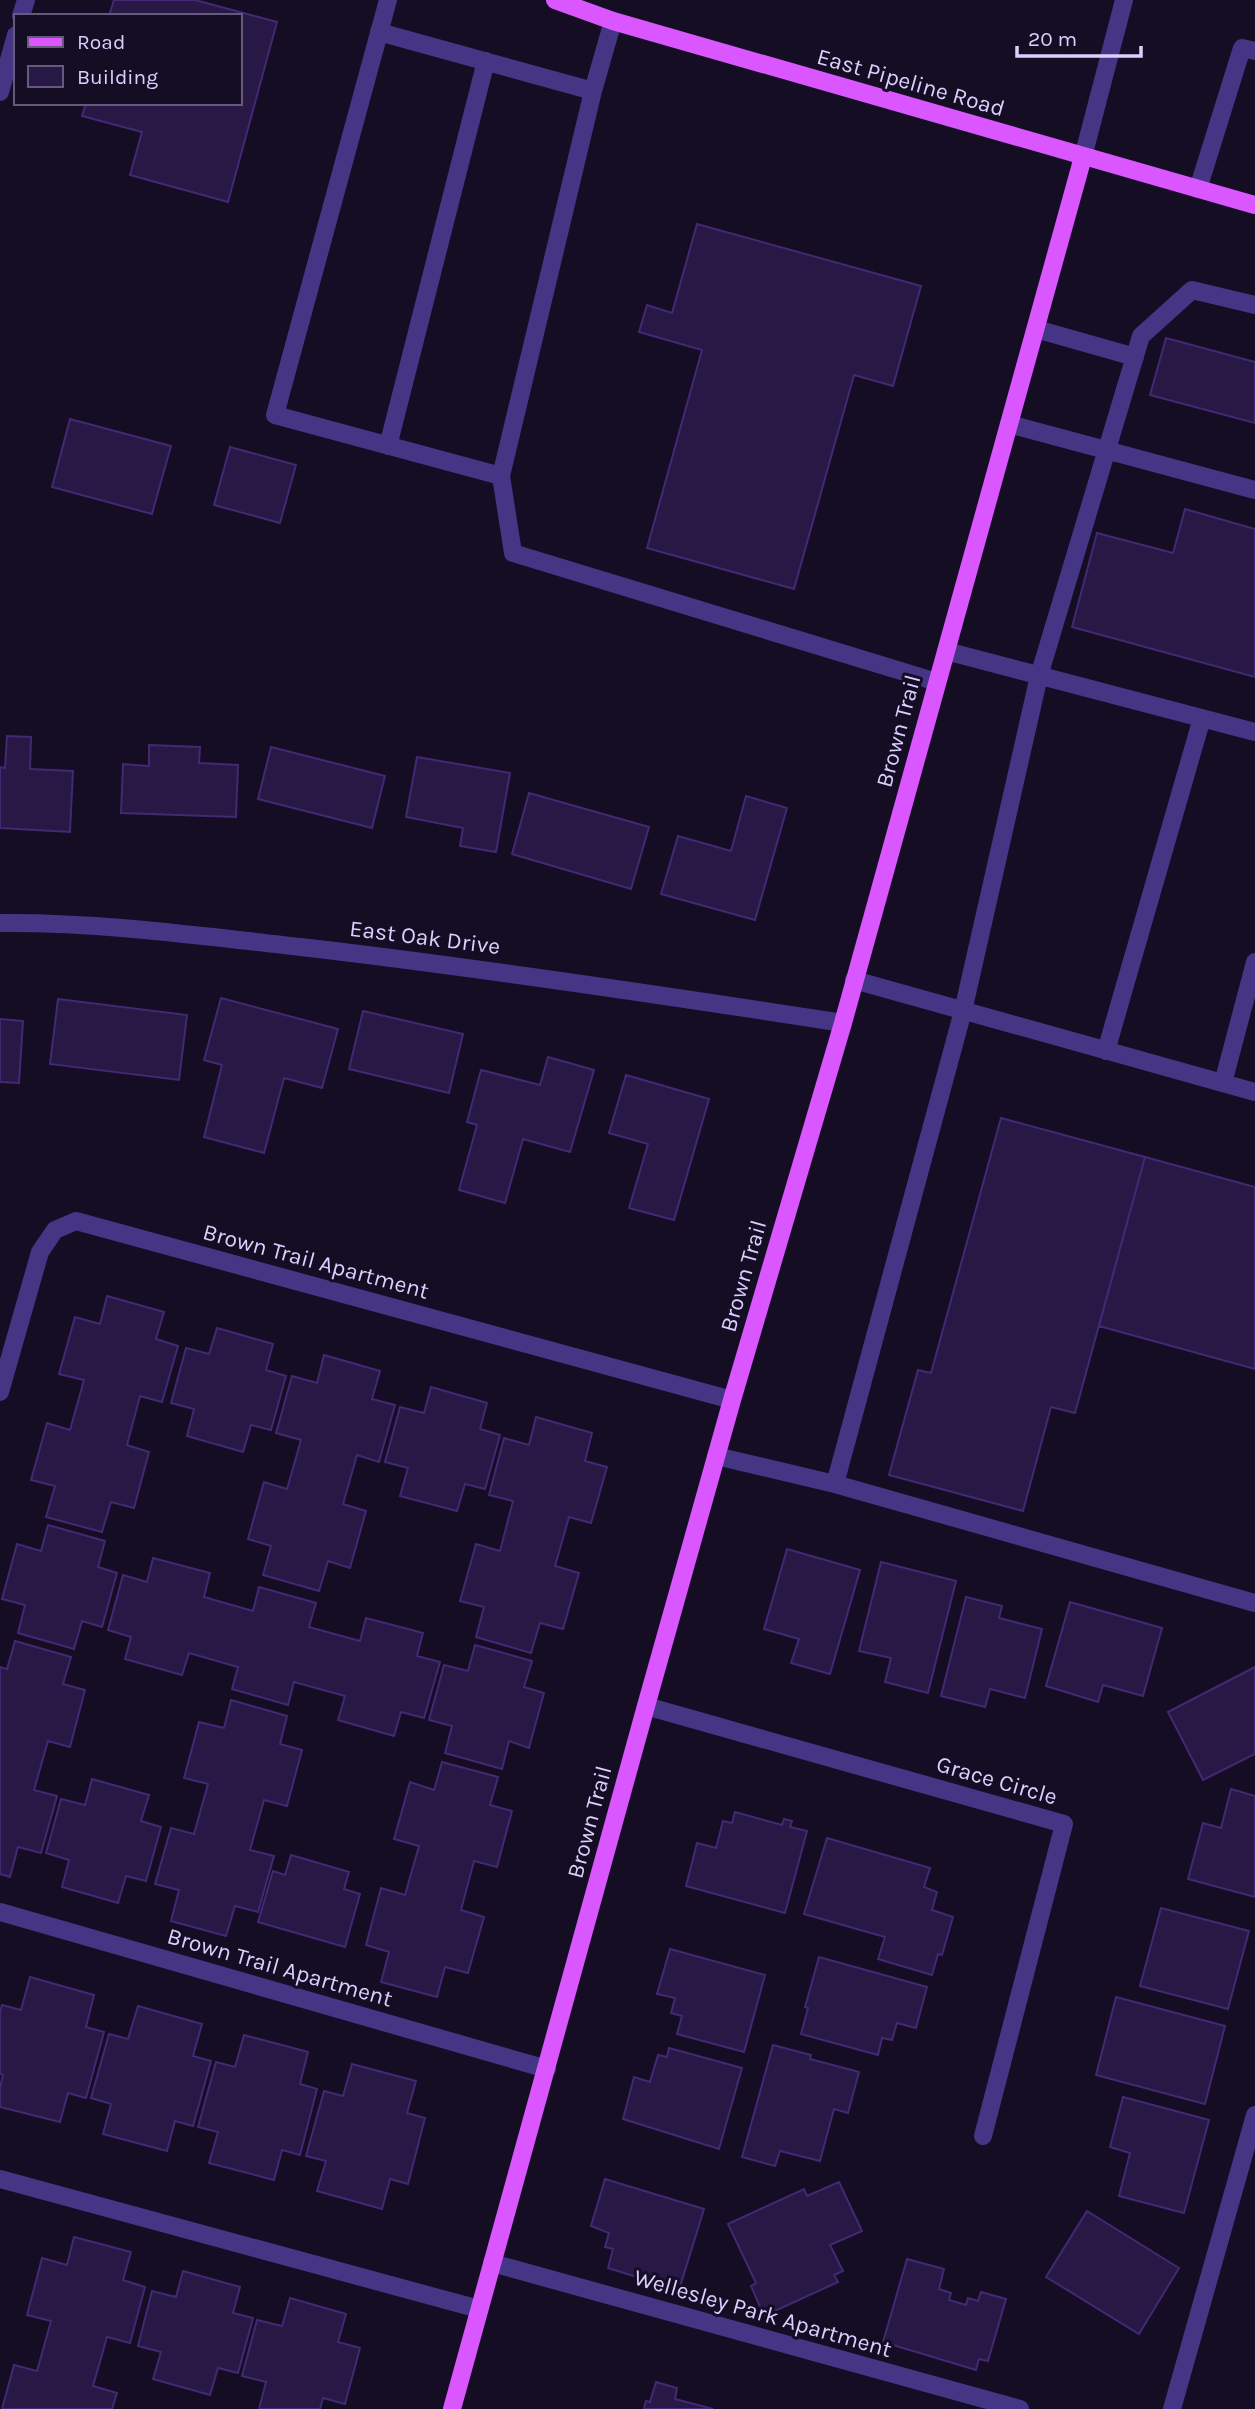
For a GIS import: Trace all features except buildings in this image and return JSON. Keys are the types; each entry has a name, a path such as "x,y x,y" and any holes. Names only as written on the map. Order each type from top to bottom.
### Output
{"main road":[{"name":"East Pipeline Road","path":"555,0 613,21 1255,205"},
{"name":"Brown Trail","path":"452,2409 716,1456 855,980 1083,157"}],"street":[{"path":"387,0 275,415 501,476"},
{"path":"1083,157 1124,0"},
{"path":"613,21 593,91 501,476 513,553 937,682"},
{"path":"379,32 593,91"},
{"path":"0,92 14,42"},
{"path":"1198,189 1242,48 1255,51"},
{"path":"388,446 486,61"},
{"path":"835,1483 963,1011 1039,676 1141,336 1192,290 1255,305"},
{"path":"1036,328 1135,357"},
{"path":"1009,424 1255,490"},
{"path":"946,651 1255,732"},
{"path":"1106,1051 1202,718"},
{"name":"East Oak Drive","path":"0,923 189,934 442,963 842,1023"},
{"path":"1223,1083 1255,962"},
{"path":"855,980 1255,1092"},
{"name":"Brown Trail Apartment","path":"0,1391 40,1252 55,1230 76,1221 732,1400"},
{"path":"716,1456 835,1483 1255,1603"},
{"name":"Grace Circle","path":"646,1706 1064,1824 983,2136"},
{"name":"Brown Trail Apartment","path":"0,1912 547,2069"},
{"path":"1172,2409 1255,2115"},
{"path":"0,2179 479,2309"},
{"name":"Wellesley Park Apartment","path":"492,2263 1020,2409"}]}
